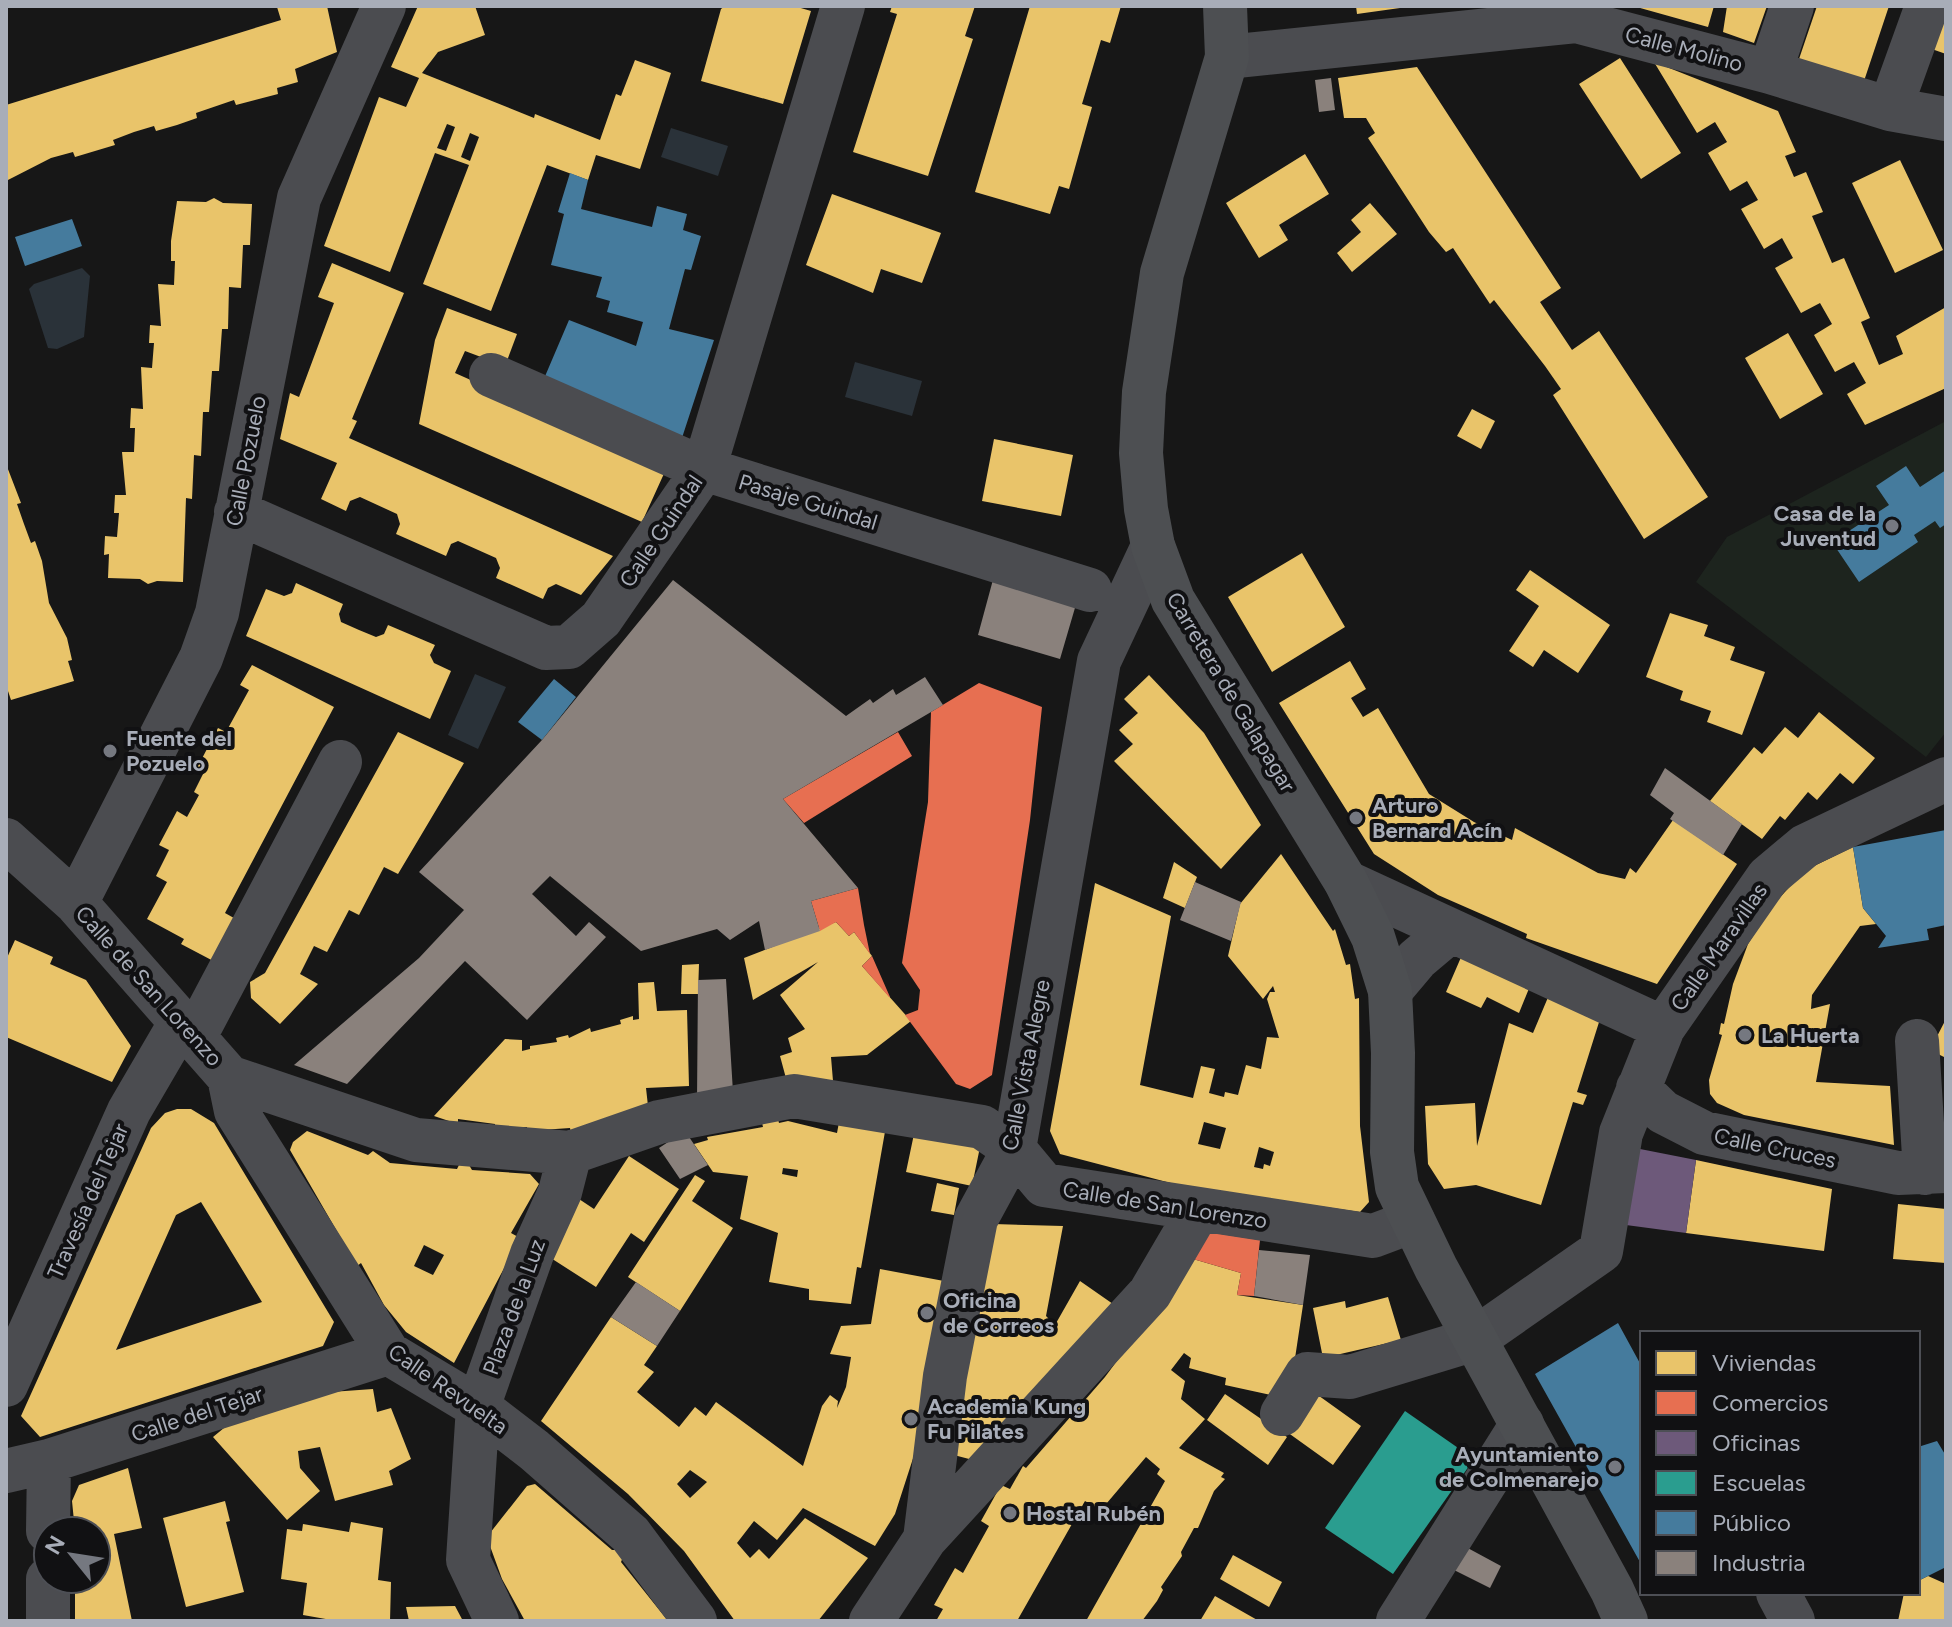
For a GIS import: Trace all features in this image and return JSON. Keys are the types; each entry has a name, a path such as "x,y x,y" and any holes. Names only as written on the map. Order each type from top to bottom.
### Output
{"main road":[{"name":"Carretera de Galapagar","path":"1225,6 1227,57 1162,273 1144,392 1141,453 1153,546 1173,600 1346,882 1373,937 1390,991 1392,1152 1397,1187 1626,1621"}],"street":[{"name":"Calle Pozuelo","path":"76,903 201,658 217,613 299,198 384,6"},
{"name":"Calle Guindal","path":"236,512 546,648 569,647 601,619 704,469 843,6"},
{"path":"1770,72 1792,6"},
{"path":"1890,109 1927,6"},
{"name":"Calle Molino","path":"1227,57 1576,21 1770,72 1890,109 1946,119"},
{"name":"Pasaje Guindal","path":"491,375 704,469 1090,590"},
{"name":"Calle Vista Alegre","path":"871,1621 925,1539 945,1376 976,1219 1014,1149 1099,661 1153,546"},
{"name":"Travesía del Tejar","path":"6,1385 129,1111 188,1030 340,762"},
{"name":"Calle Maravillas","path":"1475,1339 1601,1251 1621,1133 1663,1028 1768,877 1805,846 1946,779"},
{"name":"Calle de San Lorenzo","path":"7,838 76,903 229,1077 416,1140 570,1153 659,1122 794,1096 982,1127 1014,1149 1044,1185 1373,1236 1413,1221"},
{"name":"Calle Maravillas","path":"1346,882 1663,1028"},
{"path":"1390,991 1417,959 1449,932"},
{"name":"Calle Cruces","path":"1638,1088 1663,1112 1704,1133 1854,1165 1936,1172 1917,1041"},
{"name":"Calle Revuelta","path":"229,1077 236,1111 388,1353 478,1407 534,1450 630,1534 695,1621"},
{"name":"Plaza de la Luz","path":"497,1621 468,1560 478,1407 532,1254 560,1192 570,1153"},
{"path":"925,1539 1150,1293 1198,1211"},
{"path":"1282,1414 1307,1374 1350,1377 1475,1339"},
{"name":"Calle del Tejar","path":"6,1471 49,1461 388,1353"},
{"path":"1398,1621 1522,1424"},
{"path":"48,1515 49,1461"},
{"path":"48,1595 48,1621"},
{"path":"1779,1595 1793,1621"}],"shaded area":[{"path":"671,128 728,146 718,176 661,157"},
{"path":"82,268 90,276 84,337 57,349 48,348 29,289 34,284"},
{"path":"855,362 922,381 912,416 845,397"},
{"path":"1946,421 1946,732 1926,757 1696,582 1727,537"},
{"path":"475,674 506,687 478,749 448,735"}],"building: Viviendas":[{"path":"327,6 337,52 295,69 298,82 277,88 278,94 236,105 234,100 196,113 197,118 177,125 156,131 154,126 134,132 113,140 115,145 75,157 73,152 51,158 6,181 6,105 281,20 277,7"},
{"path":"418,6 475,6 485,35 438,52 422,73 534,118 535,114 600,140 616,94 621,96 635,60 671,73 640,169 596,155 588,180 547,165 491,311 423,284 469,165 435,153 390,272 324,246 379,97 406,107 419,78 391,67","holes":["447,124 455,127 446,151 437,148","470,133 479,137 470,161 461,157"]},
{"path":"725,6 794,6 811,11 783,104 701,81 721,9"},
{"path":"892,6 975,6 965,36 973,39 928,176 853,152 897,14 890,12"},
{"path":"1030,6 1121,6 1110,43 1101,40 1082,104 1092,107 1069,189 1059,186 1050,214 975,192"},
{"path":"1356,6 1400,6 1400,8 1357,14"},
{"path":"1633,6 1714,6 1708,27"},
{"path":"1727,6 1767,6 1754,43 1723,32"},
{"path":"1817,6 1889,6 1864,81 1799,59"},
{"path":"1946,6 1946,54 1926,47"},
{"path":"1620,58 1681,153 1641,179 1579,84"},
{"path":"1654,62 1778,111 1796,152 1785,156 1794,177 1806,172 1823,212 1812,216 1832,263 1844,258 1870,318 1861,322 1879,365 1903,354 1896,336 1946,307 1946,388 1865,425 1847,394 1866,383 1854,362 1835,372 1814,335 1832,324 1820,303 1801,313 1775,268 1793,258 1782,238 1764,249 1741,209 1758,200 1747,181 1730,191 1708,153 1727,142 1715,122 1697,133"},
{"path":"1417,67 1561,288 1540,302 1572,350 1599,331 1708,497 1644,539 1553,395 1561,389 1545,366 1494,300 1490,304 1453,248 1446,252 1429,232 1368,138 1375,133 1366,118 1344,118 1338,78"},
{"path":"1305,154 1329,194 1279,225 1288,240 1259,258 1226,203"},
{"path":"1900,160 1943,250 1895,273 1852,183"},
{"path":"832,194 941,233 922,283 881,269 873,293 806,265"},
{"path":"214,198 223,203 252,204 250,245 243,245 241,288 229,287 228,329 222,329 219,371 212,371 209,412 203,412 201,456 194,455 192,499 186,498 183,582 157,581 148,584 140,579 108,578 109,554 104,555 105,536 117,537 119,513 114,513 115,495 126,495 122,452 134,452 135,428 130,428 131,408 143,409 141,367 152,368 154,343 149,343 150,325 161,326 158,284 174,285 175,261 171,261 171,241 177,201 206,202"},
{"path":"1370,203 1397,234 1352,272 1337,253 1361,232 1351,220"},
{"path":"332,263 404,293 352,419 357,421 349,438 613,556 581,595 556,584 548,588 543,599 496,578 500,568 496,558 458,541 451,544 446,556 396,534 400,524 397,514 360,497 350,501 346,511 321,499 337,463 280,439 290,393 299,397 334,303 318,297"},
{"path":"447,308 517,334 505,366 465,351 455,373 667,467 642,522 419,424 435,340"},
{"path":"1788,333 1823,394 1780,419 1745,358"},
{"path":"1472,409 1495,421 1481,449 1457,436"},
{"path":"994,439 1073,455 1061,516 982,501"},
{"path":"6,464 21,503 17,504 31,543 35,541 42,561 49,603 67,638 72,660 68,661 74,681 11,700 6,685"},
{"path":"1302,553 1345,627 1272,672 1228,597"},
{"path":"1530,570 1610,625 1578,673 1544,650 1533,667 1509,651 1539,606 1516,590"},
{"path":"296,583 343,604 339,614 341,622 376,637 384,634 388,625 435,645 430,655 434,663 451,671 430,719 246,636 266,589 284,596 292,593"},
{"path":"1670,613 1708,625 1704,636 1735,647 1730,660 1765,672 1742,735 1707,722 1711,711 1680,700 1683,691 1646,677"},
{"path":"1350,661 1366,689 1351,698 1363,717 1378,708 1429,794 1474,822 1512,840 1515,828 1598,873 1625,879 1630,868 1636,873 1673,820 1737,864 1657,984 1526,938 1527,934 1438,895 1374,854 1279,703"},
{"path":"252,665 334,707 225,913 241,922 219,964 181,944 184,939 147,919 167,882 156,876 169,850 159,845 177,811 187,817 199,795 194,792 204,772 197,768 218,728 226,732 249,690 240,685"},
{"path":"1149,675 1204,733 1261,825 1221,869 1114,761 1133,744 1119,730 1138,713 1124,699"},
{"path":"1819,712 1875,758 1853,784 1840,773 1817,800 1808,792 1785,820 1780,816 1762,839 1710,801 1754,747 1762,754 1785,727 1798,738"},
{"path":"398,732 464,763 398,874 384,867 359,915 349,910 327,952 314,946 300,974 318,984 280,1024 251,998 250,982 265,973"},
{"path":"1853,847 1863,908 1876,924 1860,926 1812,995 1811,1009 1830,1004 1816,1082 1890,1086 1894,1145 1744,1115 1717,1103 1710,1094 1709,1080 1722,1035 1719,1034 1721,1023 1724,1024 1733,984 1748,944 1771,907 1797,879 1810,868"},
{"path":"1281,854 1333,931 1335,929 1346,965 1350,964 1355,999 1359,998 1360,1126 1369,1202 1360,1212 1186,1187 1060,1154 1050,1131 1095,883 1171,916 1140,1085 1193,1098 1201,1066 1215,1069 1209,1093 1224,1097 1225,1092 1238,1095 1246,1065 1261,1069 1267,1037 1279,1038 1267,999 1270,992 1275,992 1273,986 1263,999 1228,956 1240,904","holes":["1204,1122 1226,1128 1220,1149 1198,1144","1259,1147 1274,1152 1270,1166 1264,1164 1263,1169 1254,1167"]},
{"path":"1174,862 1197,877 1185,908 1163,898"},
{"path":"836,922 849,936 854,932 872,956 862,966 911,1021 867,1055 831,1057 833,1081 787,1082 780,1056 792,1052 788,1038 805,1029 780,995 818,962 753,1000 744,958"},
{"path":"15,940 53,957 50,964 86,980 131,1046 112,1082 6,1037 6,960"},
{"path":"1462,955 1530,986 1519,1013 1487,997 1481,1008 1446,992"},
{"path":"699,964 698,994 681,994 682,965"},
{"path":"654,982 657,1011 687,1010 689,1086 646,1088 648,1106 571,1133 570,1128 527,1131 527,1127 495,1128 495,1124 458,1119 458,1124 434,1116 505,1039 522,1040 522,1051 530,1049 530,1046 557,1042 556,1038 568,1035 569,1038 590,1028 591,1032 621,1024 620,1020 633,1016 633,1020 639,1019 638,983"},
{"path":"1549,995 1600,1019 1577,1092 1587,1095 1583,1105 1573,1102 1541,1205 1476,1185 1444,1189 1428,1164 1425,1106 1475,1103 1477,1146 1509,1023 1533,1033"},
{"path":"1946,1019 1946,1058 1930,1050"},
{"path":"191,1109 214,1123 334,1322 323,1346 40,1437 21,1416 151,1128 165,1113","holes":["201,1202 262,1302 116,1350 176,1215"]},
{"path":"840,1117 886,1126 861,1268 857,1267 851,1304 809,1300 809,1289 769,1282 778,1233 740,1219 748,1176 713,1172 694,1144 708,1140 707,1137 763,1127 762,1123 778,1119 779,1123 788,1121 837,1133","holes":["783,1168 798,1170 797,1177 782,1174"]},
{"path":"307,1131 368,1155 373,1151 390,1163 457,1169 459,1165 469,1165 472,1170 530,1174 539,1184 511,1233 520,1238 454,1363 406,1332 384,1305 361,1263 357,1266 290,1150 293,1142","holes":["424,1245 444,1255 433,1275 414,1266"]},
{"path":"914,1134 980,1147 972,1186 906,1172"},
{"path":"629,1156 679,1189 644,1242 631,1233 596,1287 543,1253 579,1199 594,1209"},
{"path":"1696,1160 1832,1189 1824,1251 1686,1233"},
{"path":"695,1175 705,1181 692,1201 733,1228 680,1311 628,1277"},
{"path":"937,1183 959,1188 954,1215 931,1211"},
{"path":"1898,1204 1946,1209 1946,1263 1893,1259"},
{"path":"993,1224 1063,1226 1046,1316 1055,1325 1080,1281 1113,1304 973,1460 950,1454"},
{"path":"1193,1259 1241,1273 1237,1295 1303,1305 1294,1365 1280,1397 1225,1385 1226,1378 1189,1368 1191,1358 1184,1353 1171,1370 1185,1381 1181,1399 1205,1419 1179,1448 1224,1473 1221,1477 1225,1479 1214,1491 1198,1528 1194,1528 1181,1552 1182,1556 1161,1587 1163,1590 1157,1601 1142,1621 1086,1621 1165,1481 1157,1474 1160,1469 1146,1457 1101,1510 1085,1501 1017,1621 936,1621 943,1609 934,1605 955,1568 963,1573 989,1526 981,1521 1001,1485 1010,1489 1023,1466 1026,1468 1105,1377"},
{"path":"880,1269 944,1281 918,1443 895,1514 875,1546 803,1508 777,1540 754,1521 737,1543 750,1558 759,1549 769,1559 805,1518 868,1558 818,1621 735,1621 684,1551 628,1494 541,1421 611,1317 657,1346 644,1365 654,1372 637,1392 679,1427 695,1407 706,1416 716,1402 803,1466 822,1406 830,1395 838,1401 837,1408 846,1387 851,1357 830,1354 841,1326 871,1324","holes":["690,1470 707,1482 690,1498 677,1484"]},
{"path":"1388,1297 1401,1340 1323,1358 1313,1308 1345,1301 1346,1308"},
{"path":"373,1389 377,1412 391,1408 411,1459 389,1471 393,1485 335,1501 320,1447 298,1451 300,1468 320,1491 287,1520 213,1437 247,1409 317,1393"},
{"path":"1315,1393 1361,1426 1333,1465 1287,1432"},
{"path":"1225,1394 1287,1437 1268,1465 1207,1420"},
{"path":"128,1468 142,1528 114,1534 132,1621 75,1621 75,1595 112,1595 112,1515 73,1515 72,1501 79,1485"},
{"path":"535,1484 612,1550 617,1550 623,1557 621,1562 668,1621 525,1621 502,1579 490,1546 490,1533 527,1486"},
{"path":"225,1501 230,1521 226,1522 244,1592 186,1607 163,1518"},
{"path":"351,1522 383,1528 378,1580 391,1582 390,1621 337,1621 303,1615 307,1583 281,1579 287,1529 302,1531 303,1524 349,1532"},
{"path":"1233,1555 1282,1582 1269,1607 1220,1579"},
{"path":"1928,1576 1946,1584 1946,1621 1898,1621 1904,1595 1920,1595 1920,1580"},
{"path":"1215,1596 1259,1621 1200,1621"},
{"path":"455,1606 463,1621 409,1621 406,1607"}],"building: Comercios":[{"path":"979,683 1042,707 1030,820 992,1075 970,1089 956,1084 905,1015 918,1010 920,990 902,963 928,802 931,712"},
{"path":"898,732 912,756 804,823 783,799"},
{"path":"858,888 870,954 854,932 849,936 836,922 820,931 811,901"},
{"path":"872,956 890,997 862,966"},
{"path":"1201,1231 1260,1240 1254,1296 1237,1295 1241,1273 1193,1259"}],"building: Oficinas":[{"path":"1635,1148 1696,1160 1686,1233 1626,1225"}],"building: Escuelas":[{"path":"1405,1411 1474,1459 1393,1574 1325,1528"}],"building: Público":[{"path":"570,173 588,180 581,209 652,227 657,206 687,214 683,230 701,236 691,270 685,269 669,329 714,340 679,447 543,381 569,320 636,346 643,322 607,312 610,301 596,297 602,277 551,265 564,214 558,212"},
{"path":"72,219 82,246 25,266 15,237"},
{"name":"Casa de la Juventud","path":"1906,466 1920,487 1946,470 1946,524 1940,528 1935,521 1914,535 1918,542 1859,582 1832,542 1889,505 1876,486"},
{"path":"554,679 576,697 542,740 518,722"},
{"path":"1946,830 1946,925 1927,929 1929,940 1878,948 1886,936 1863,908 1853,847"},
{"name":"Ayuntamiento de Colmenarejo","path":"1618,1323 1640,1363 1640,1562 1535,1374"},
{"path":"1937,1441 1946,1456 1946,1567 1920,1580 1920,1446"}],"building: Industria":[{"path":"1331,78 1335,110 1319,112 1315,80"},
{"path":"994,576 1077,601 1060,659 978,635"},
{"path":"673,580 846,716 870,699 873,703 893,689 896,695 925,677 943,705 783,799 858,888 811,901 820,931 765,950 759,921 730,940 717,929 641,951 550,876 532,894 576,936 589,922 606,937 527,1020 465,961 347,1084 294,1065 419,958 464,910 419,872 542,740"},
{"path":"1665,768 1742,824 1723,855 1670,819 1674,813 1650,795"},
{"path":"1195,882 1241,902 1231,941 1180,920"},
{"path":"726,979 733,1092 697,1100 698,980"},
{"path":"685,1131 708,1165 680,1179 659,1148"},
{"path":"1259,1250 1310,1255 1303,1305 1254,1296"},
{"path":"636,1282 680,1311 657,1346 611,1317"},
{"path":"1464,1546 1501,1566 1490,1588 1452,1569"}],"place":[{"name":"Casa de la Juventud","path":"1892,526"},
{"name":"Fuente del Pozuelo","path":"110,751"},
{"name":"Arturo Bernard Acín","path":"1356,818"},
{"name":"La Huerta","path":"1745,1035"},
{"name":"Oficina de Correos","path":"927,1313"},
{"name":"Academia Kung Fu Pilates","path":"911,1419"},
{"name":"Ayuntamiento de Colmenarejo","path":"1615,1467"},
{"name":"Hostal Rubén","path":"1010,1513"}]}
